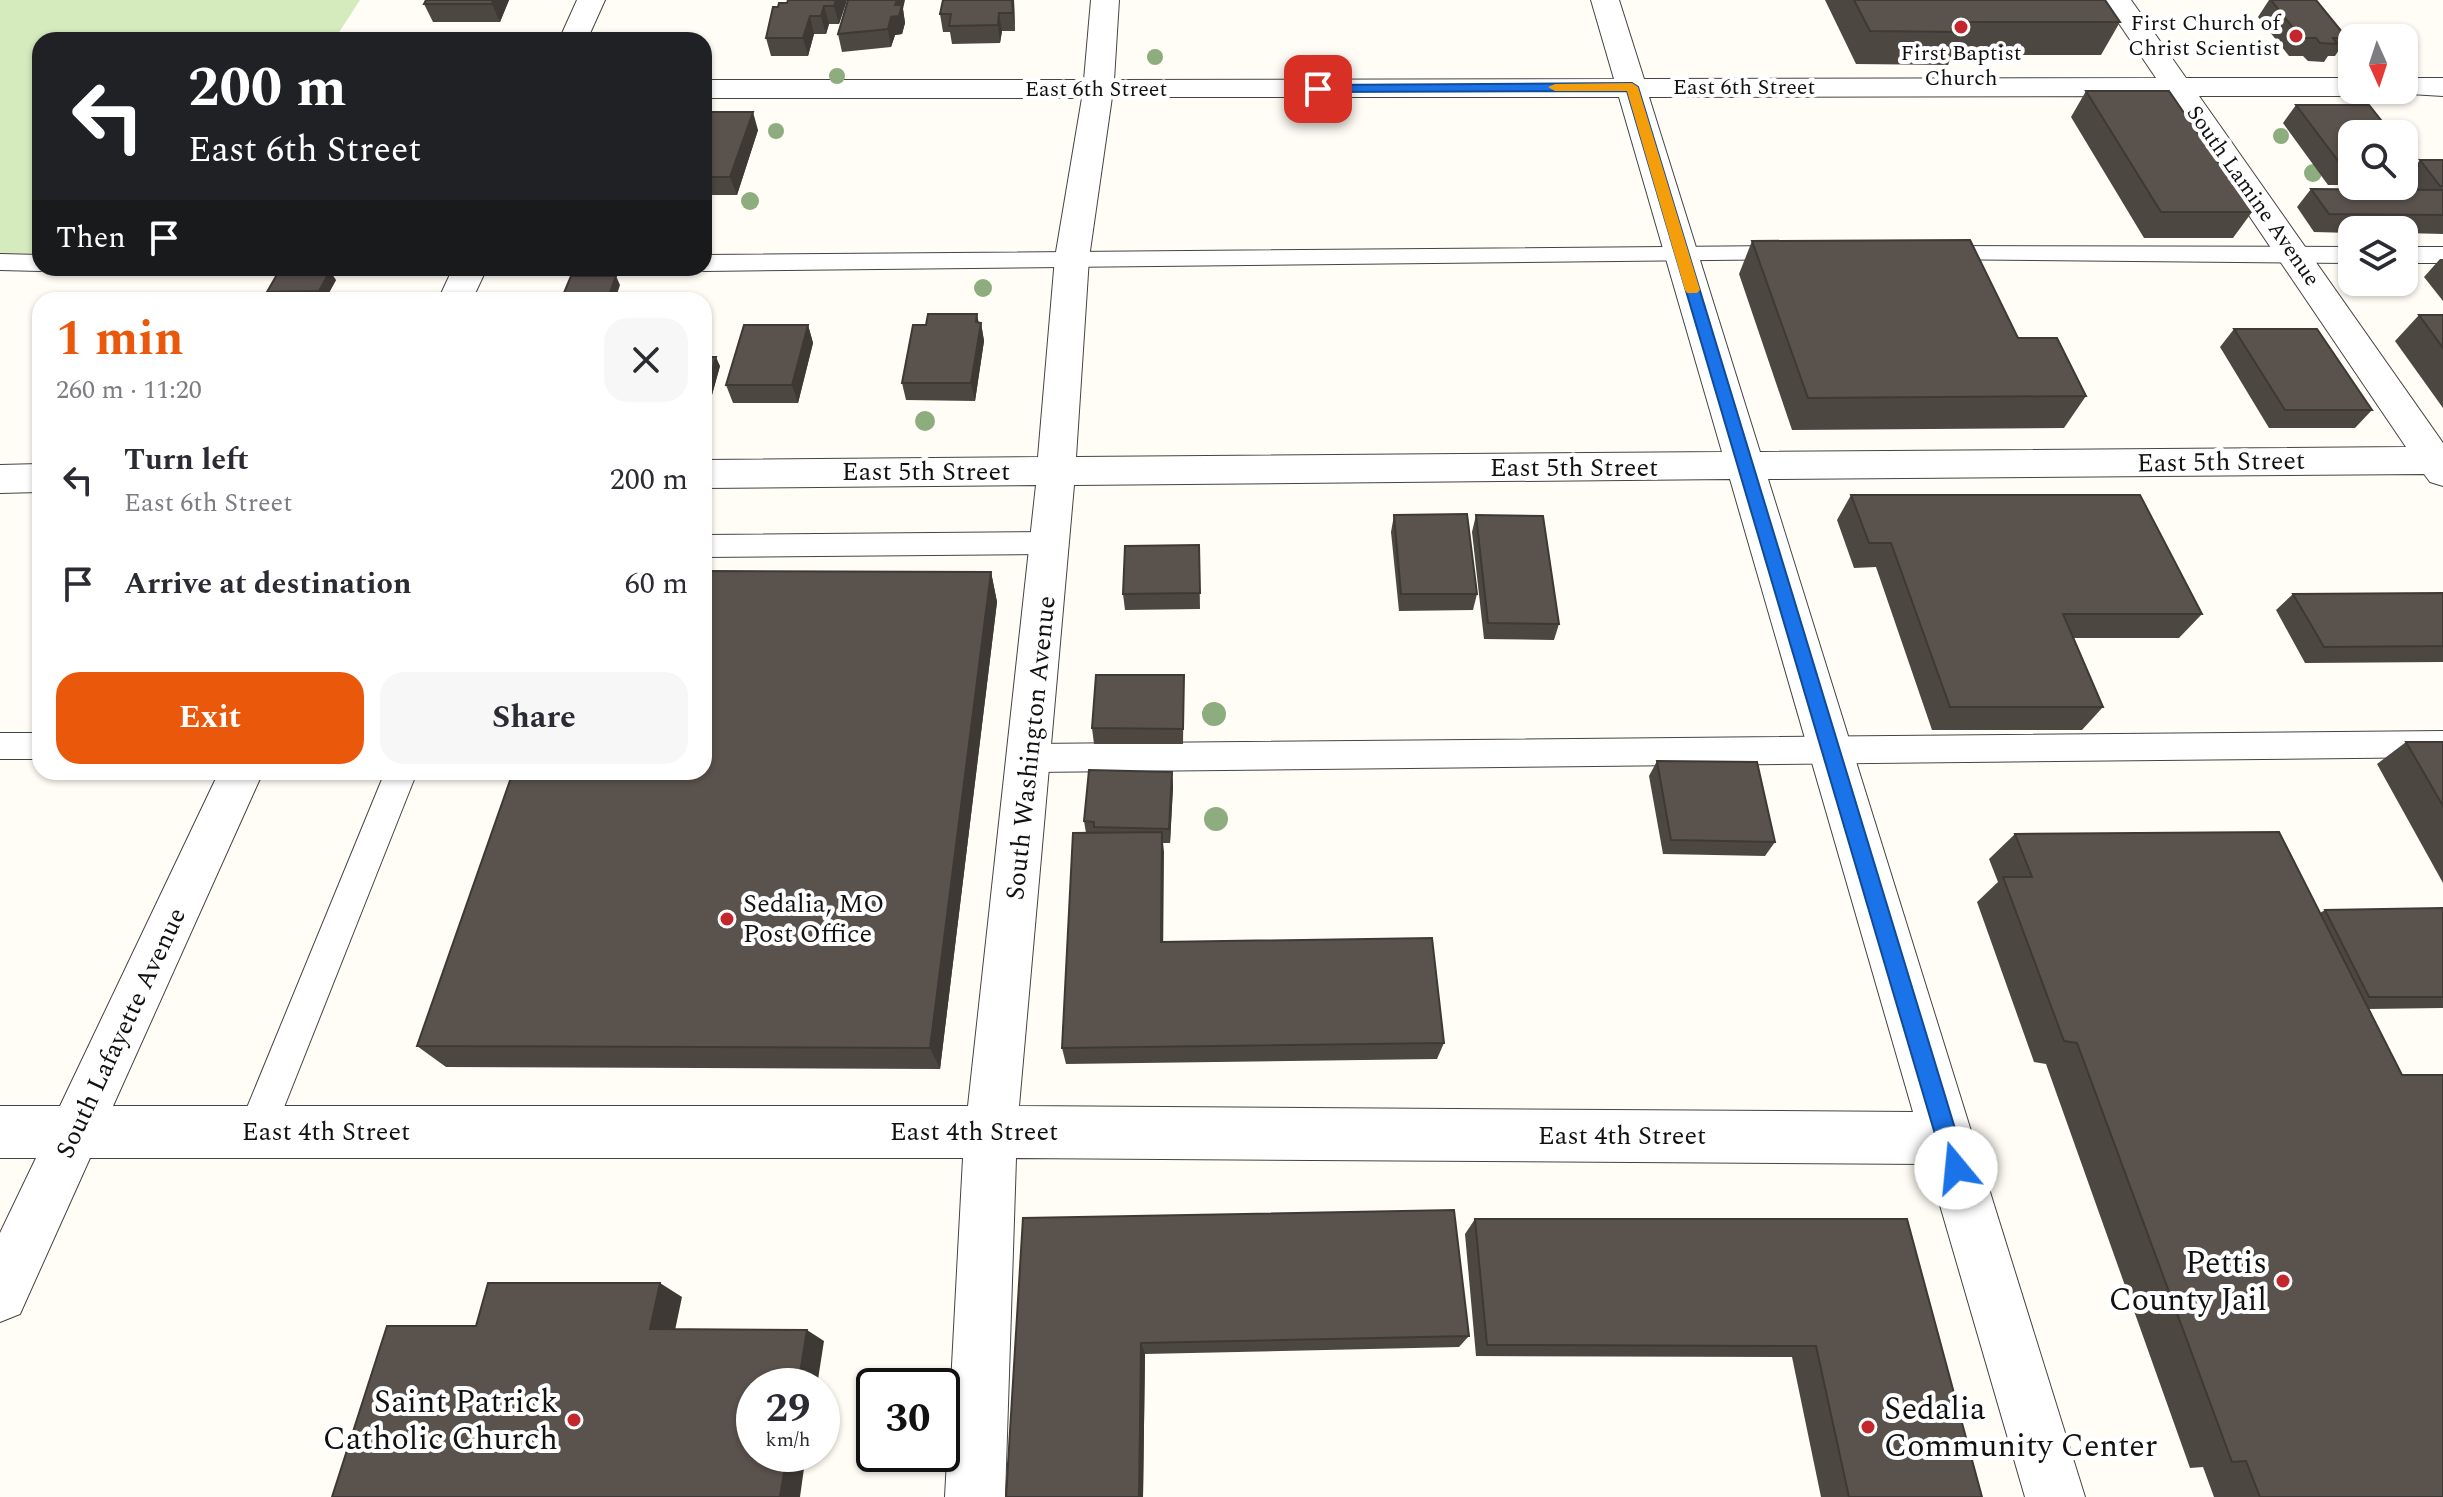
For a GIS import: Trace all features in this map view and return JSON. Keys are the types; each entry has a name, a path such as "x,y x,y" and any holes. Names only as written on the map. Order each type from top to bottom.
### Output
{"street":[{"path":"577,32 591,0"},
{"name":"South Washington Avenue","path":"975,1497 991,1132 1058,471 1072,258 1098,89 1105,0"},
{"path":"1605,0 2055,1497"},
{"name":"South Lamine Avenue","path":"2117,0 2440,464"},
{"name":"East 6th Street","path":"712,89 2338,87"},
{"path":"2418,87 2443,87"},
{"name":"East 5th Street","path":"712,474 2440,464"},
{"path":"0,479 32,478"},
{"name":"South Lafayette Avenue","path":"0,1294 237,780"},
{"name":"East 4th Street","path":"0,1132 991,1132 1947,1138"}],"lane":[{"path":"712,263 1807,254"},
{"path":"1917,254 2338,255"},
{"path":"2418,255 2443,255"},
{"path":"0,262 32,263"},
{"path":"712,546 1051,543"},
{"path":"1031,758 2443,744"},
{"path":"0,746 32,746"},
{"path":"256,1132 398,780"}],"green space":[{"path":"0,0 360,0 339,32 32,32 32,270 0,270"}],"building":[{"path":"426,0 493,0 492,4 424,4"},
{"path":"788,0 836,0 834,6 824,6 821,16 810,16 803,38 766,38 773,7"},
{"path":"848,0 897,0 895,5 902,5 899,16 891,17 888,29 838,34"},
{"path":"943,0 1012,0 1013,13 999,13 998,25 949,26 951,14 940,14"},
{"path":"1854,0 2105,0 2120,22 1958,22 1963,32 1870,31"},
{"path":"2271,0 2316,0 2338,27 2338,38 2333,38 2337,44 2320,43 2316,38 2301,38"},
{"path":"2086,91 2169,91 2252,212 2161,212"},
{"path":"2296,105 2369,105 2381,120 2338,120 2338,161"},
{"path":"712,112 753,112 730,177 712,177"},
{"path":"2420,160 2443,160 2443,186 2440,186"},
{"path":"2311,189 2338,189 2338,200 2418,200 2418,190 2443,190 2443,215 2329,214"},
{"path":"1970,240 2018,338 2057,338 2086,396 1808,398 1752,241"},
{"path":"276,276 327,276 319,291 267,292"},
{"path":"571,276 616,276 610,292 564,292"},
{"path":"928,314 977,314 976,322 981,323 971,383 902,383 913,325 926,325"},
{"path":"2419,315 2443,315 2443,348"},
{"path":"744,325 808,325 792,385 726,385"},
{"path":"2234,329 2317,329 2372,410 2285,410"},
{"path":"1851,495 2140,495 2202,614 2063,614 2103,707 1950,707 1891,543 1869,543"},
{"path":"1467,514 1477,594 1401,594 1394,515"},
{"path":"1476,515 1543,516 1559,624 1488,623"},
{"path":"1199,545 1200,593 1123,594 1125,546"},
{"name":"Sedalia, MO Post Office","path":"712,571 991,572 930,1048 417,1046 510,780 712,780"},
{"path":"2443,593 2443,646 2324,647 2293,594"},
{"path":"1096,675 1184,675 1183,729 1092,728"},
{"path":"2406,742 2443,742 2443,806"},
{"path":"1657,761 1757,762 1775,842 1671,840"},
{"path":"1089,770 1172,772 1169,829 1094,827 1094,822 1084,821"},
{"path":"1162,832 1161,942 1432,938 1444,1043 1062,1048 1073,833"},
{"name":"Pettis County Jail","path":"2279,832 2402,1075 2443,1075 2443,1497 2260,1497 2246,1461 2232,1462 2077,1043 2064,1041 2003,877 2032,877 2015,834"},
{"path":"2443,908 2443,997 2369,997 2325,910"},
{"path":"1454,1210 1469,1336 1141,1343 1139,1497 1006,1497 1023,1218"},
{"name":"Sedalia Community Center","path":"1475,1219 1907,1219 1982,1497 1849,1497 1816,1346 1487,1345"},
{"name":"Saint Patrick Catholic Church","path":"488,1283 660,1283 650,1329 807,1330 801,1368 736,1368 736,1472 784,1472 780,1497 332,1497 387,1326 476,1326"}],"slow traffic":[{"path":"1555,87 1632,87 1692,290"}],"place":[{"name":"First Baptist Church","path":"1961,27"},
{"name":"First Church of Christ Scientist","path":"2296,36"},
{"name":"Sedalia, MO Post Office","path":"727,919"},
{"name":"Pettis County Jail","path":"2283,1281"},
{"name":"Saint Patrick Catholic Church","path":"574,1420"},
{"name":"Sedalia Community Center","path":"1868,1427"}],"route":[{"path":"1318,89 1632,87 1956,1168"}]}
